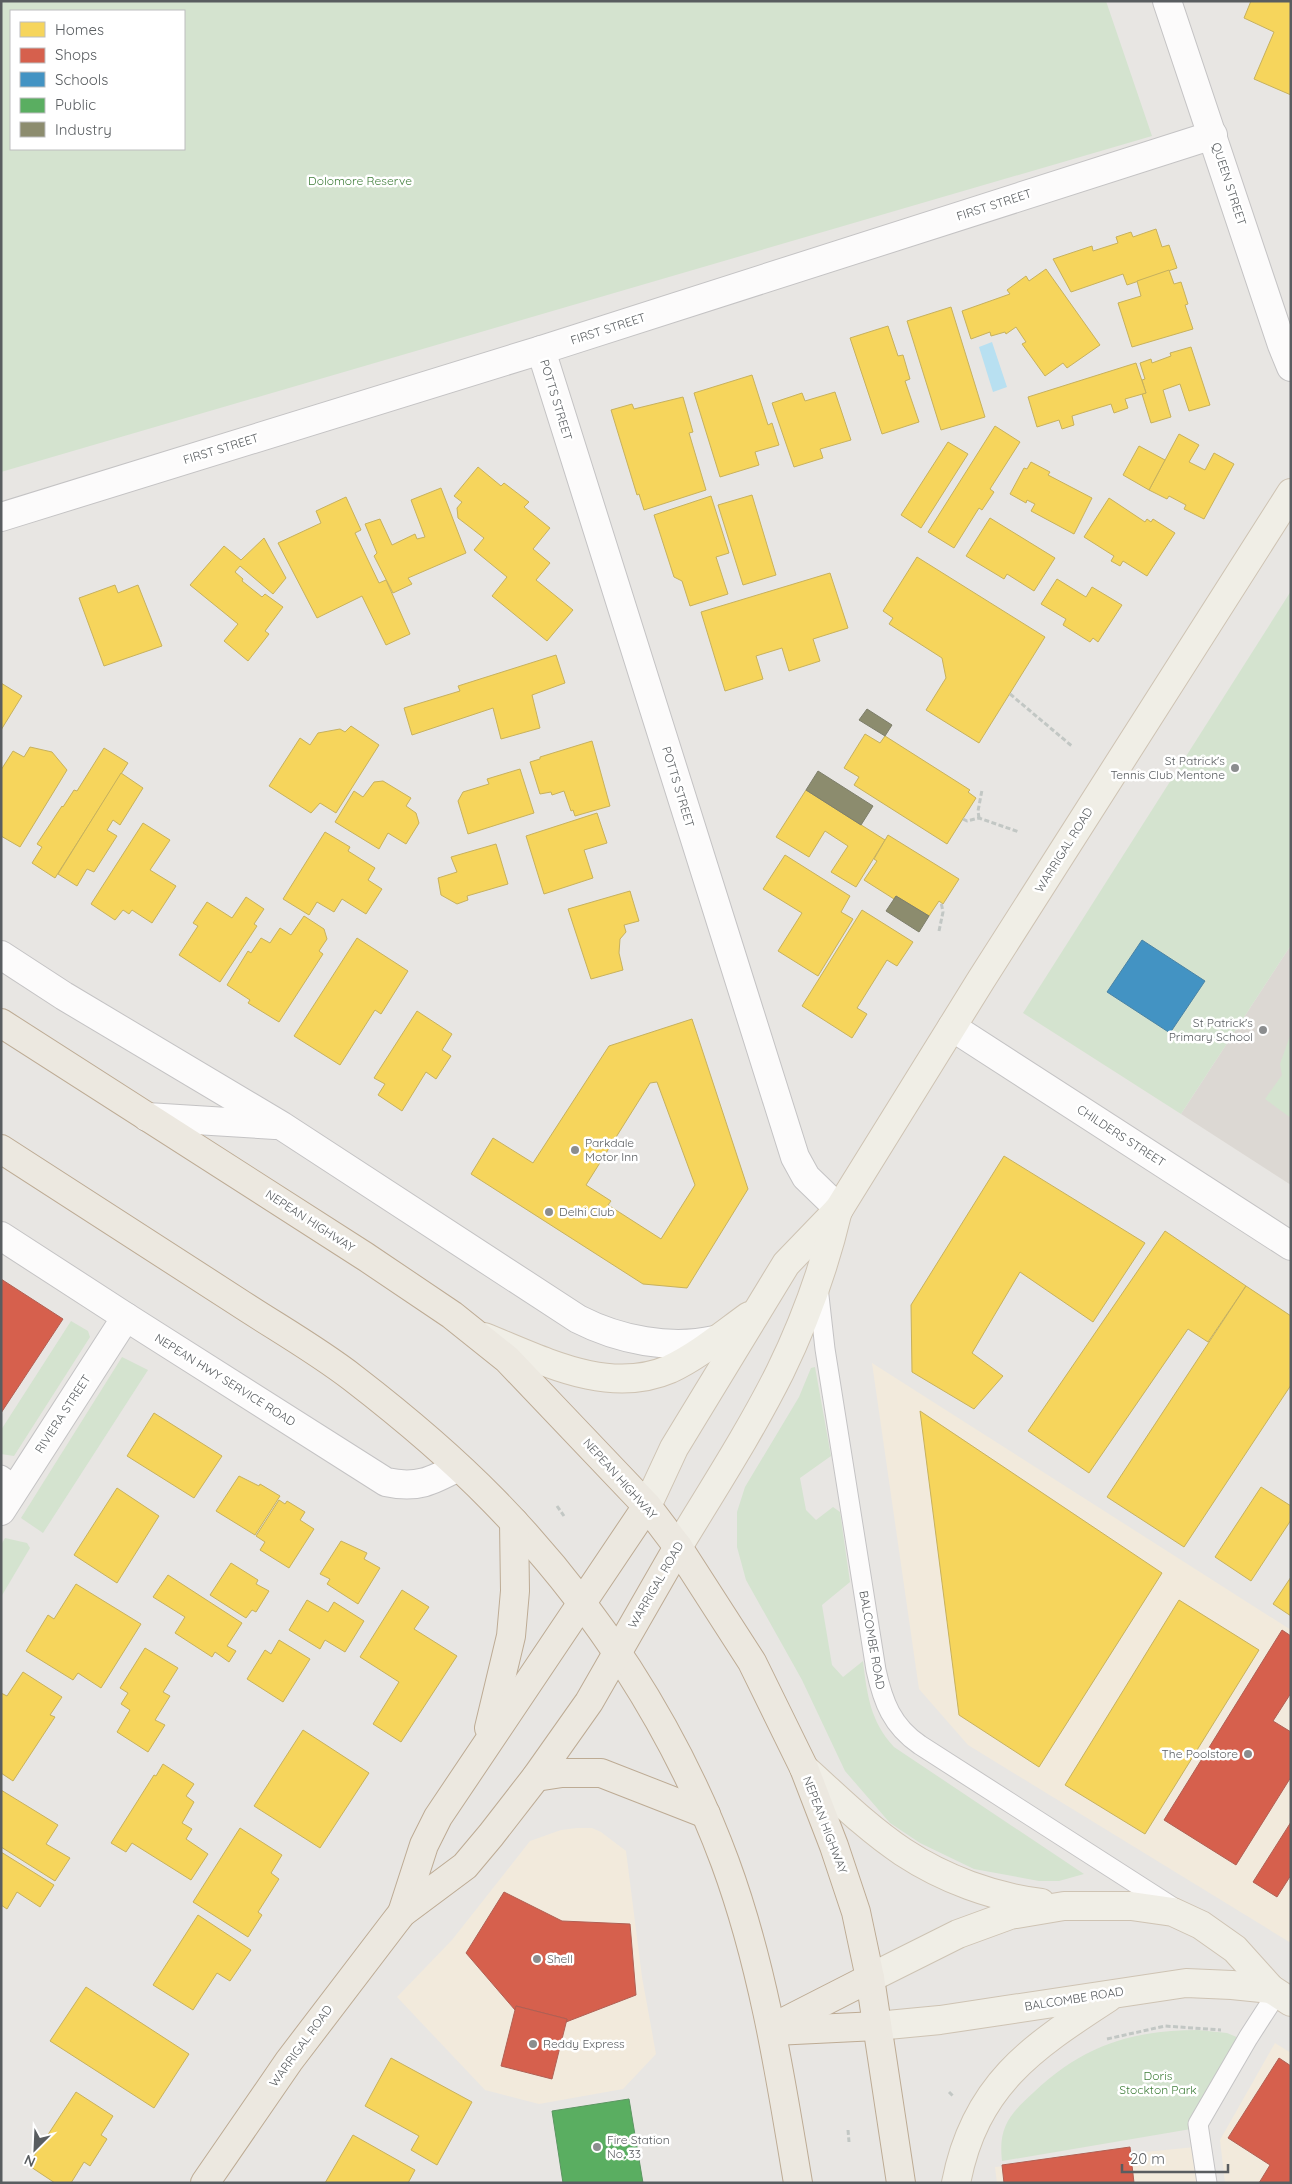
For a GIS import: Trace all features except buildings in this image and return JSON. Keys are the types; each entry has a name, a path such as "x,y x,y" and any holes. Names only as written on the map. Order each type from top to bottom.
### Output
{"highway":[{"name":"NEPEAN HIGHWAY","path":"1,1023 425,1296 477,1334 540,1392 647,1506 678,1547 729,1623 752,1662 804,1768 834,1846 856,1912 870,1978 901,2183"},
{"path":"1,1149 350,1375 458,1467 514,1522 551,1565 618,1653 649,1702 706,1814 741,1912 772,2030 798,2183"},
{"name":"WARRIGAL ROAD","path":"402,1913 424,1845 438,1817 525,1686 582,1606 647,1506"},
{"path":"483,1749 511,1636 514,1592 514,1522"},
{"name":"WARRIGAL ROAD","path":"205,2183 289,2061 402,1913 465,1866 492,1835 536,1777 589,1702 678,1547"},
{"path":"536,1777 600,1773 706,1814"},
{"path":"772,2030 870,1978"},
{"path":"772,2030 877,2026"}],"main road":[{"name":"WARRIGAL ROAD","path":"647,1506 674,1448 786,1264 838,1209 1291,493"},
{"name":"WARRIGAL ROAD","path":"678,1547 780,1371 830,1244 838,1209"},
{"path":"477,1334 569,1370 600,1378 619,1379 640,1377 668,1369 716,1340 758,1309"},
{"path":"804,1768 892,1844 928,1867 986,1892 1064,1906"},
{"name":"BALCOMBE ROAD","path":"870,1978 943,1941 1010,1915 1064,1906 1099,1904 1173,1912 1201,1925 1235,1949 1279,1995"},
{"name":"BALCOMBE ROAD","path":"877,2026 940,2020 1186,1983 1232,1985 1279,1995"},
{"path":"956,2183 966,2147 980,2114 1012,2070 1052,2034 1116,1993"}],"street":[{"name":"QUEEN STREET","path":"1168,1 1282,345 1291,367"},
{"name":"FIRST STREET","path":"1,517 541,350 1213,135"},
{"name":"POTTS STREET","path":"541,350 796,1157 806,1177 838,1209"},
{"path":"1,955 72,1001 282,1126 588,1324 612,1333 646,1341 684,1344 716,1340"},
{"name":"CHILDERS STREET","path":"952,1027 1291,1246"},
{"path":"147,1117 218,1123 260,1123 282,1126"},
{"name":"NEPEAN HWY SERVICE ROAD","path":"1,1236 386,1482 414,1485 429,1482 458,1467"},
{"name":"RIVIERA STREET","path":"1,1511 9,1481 126,1317"}],"lane":[{"name":"BALCOMBE ROAD","path":"817,1280 827,1357 876,1670 882,1698 891,1717 903,1732 920,1745 1201,1925"},
{"path":"1207,2183 1198,2124 1248,2038 1279,1995"}],"path":[{"path":"1010,694 1073,748"},
{"path":"979,818 978,811 982,790"},
{"path":"963,819 967,821 979,818 1019,832"},
{"path":"939,931 943,912 941,902"},
{"path":"557,1506 564,1516"},
{"path":"1099,2041 1165,2026 1217,2029 1238,2033 1248,2038"},
{"path":"848,2130 849,2142"}],"shaded area":[{"name":"St Patrick's Primary School","path":"1291,945 1291,1185 1181,1114"},
{"path":"872,1363 1291,1630 1291,1943 968,1745 919,1689"},
{"name":"Shell","path":"592,1828 601,1832 626,1851 642,1977 656,2054 623,2089 539,2104 485,2090 397,1997 452,1940 530,1841 561,1830"},
{"path":"1275,2043 1291,2053 1291,2183 1225,2183 1220,2140"},
{"path":"1195,2147 1198,2183 997,2183 995,2167"}],"green space":[{"name":"Dolomore Reserve","path":"1,1 1106,1 1152,136 1,472"},
{"name":"St Patrick's Tennis Club Mentone","path":"1291,591 1291,945 1181,1114 1023,1013"},
{"path":"1291,1033 1291,1118 1265,1099 1282,1075 1280,1064"},
{"path":"71,1321 88,1331 90,1337 14,1456 1,1454 1,1430"},
{"path":"122,1357 148,1370 43,1533 21,1518"},
{"path":"815,1367 831,1456 800,1478 806,1510 816,1520 833,1507 840,1512 850,1582 822,1605 832,1665 843,1677 863,1661 871,1707 880,1727 894,1747 1084,1874 1059,1881 1039,1881 974,1869 920,1843 890,1823 845,1771 802,1680 746,1580 737,1547 737,1512 745,1487 799,1397 811,1368"},
{"path":"5,1538 27,1543 30,1548 1,1597 1,1545"},
{"name":"Doris Stockton Park","path":"1198,2030 1227,2033 1239,2038 1191,2129 1002,2161 1002,2139 1007,2122 1018,2107 1034,2092 1071,2063 1090,2052 1130,2037 1151,2033"}],"water":[{"path":"992,342 1007,387 993,392 979,347"}],"place":[{"name":"St Patrick's Tennis Club Mentone","path":"1235,768"},
{"name":"St Patrick's Primary School","path":"1263,1030"},
{"name":"Parkdale Motor Inn","path":"575,1150"},
{"name":"Delhi Club","path":"549,1212"},
{"name":"The Poolstore","path":"1248,1754"},
{"name":"Shell","path":"537,1959"},
{"name":"Reddy Express","path":"533,2044"},
{"name":"Fire Station No. 33","path":"597,2147"}]}
